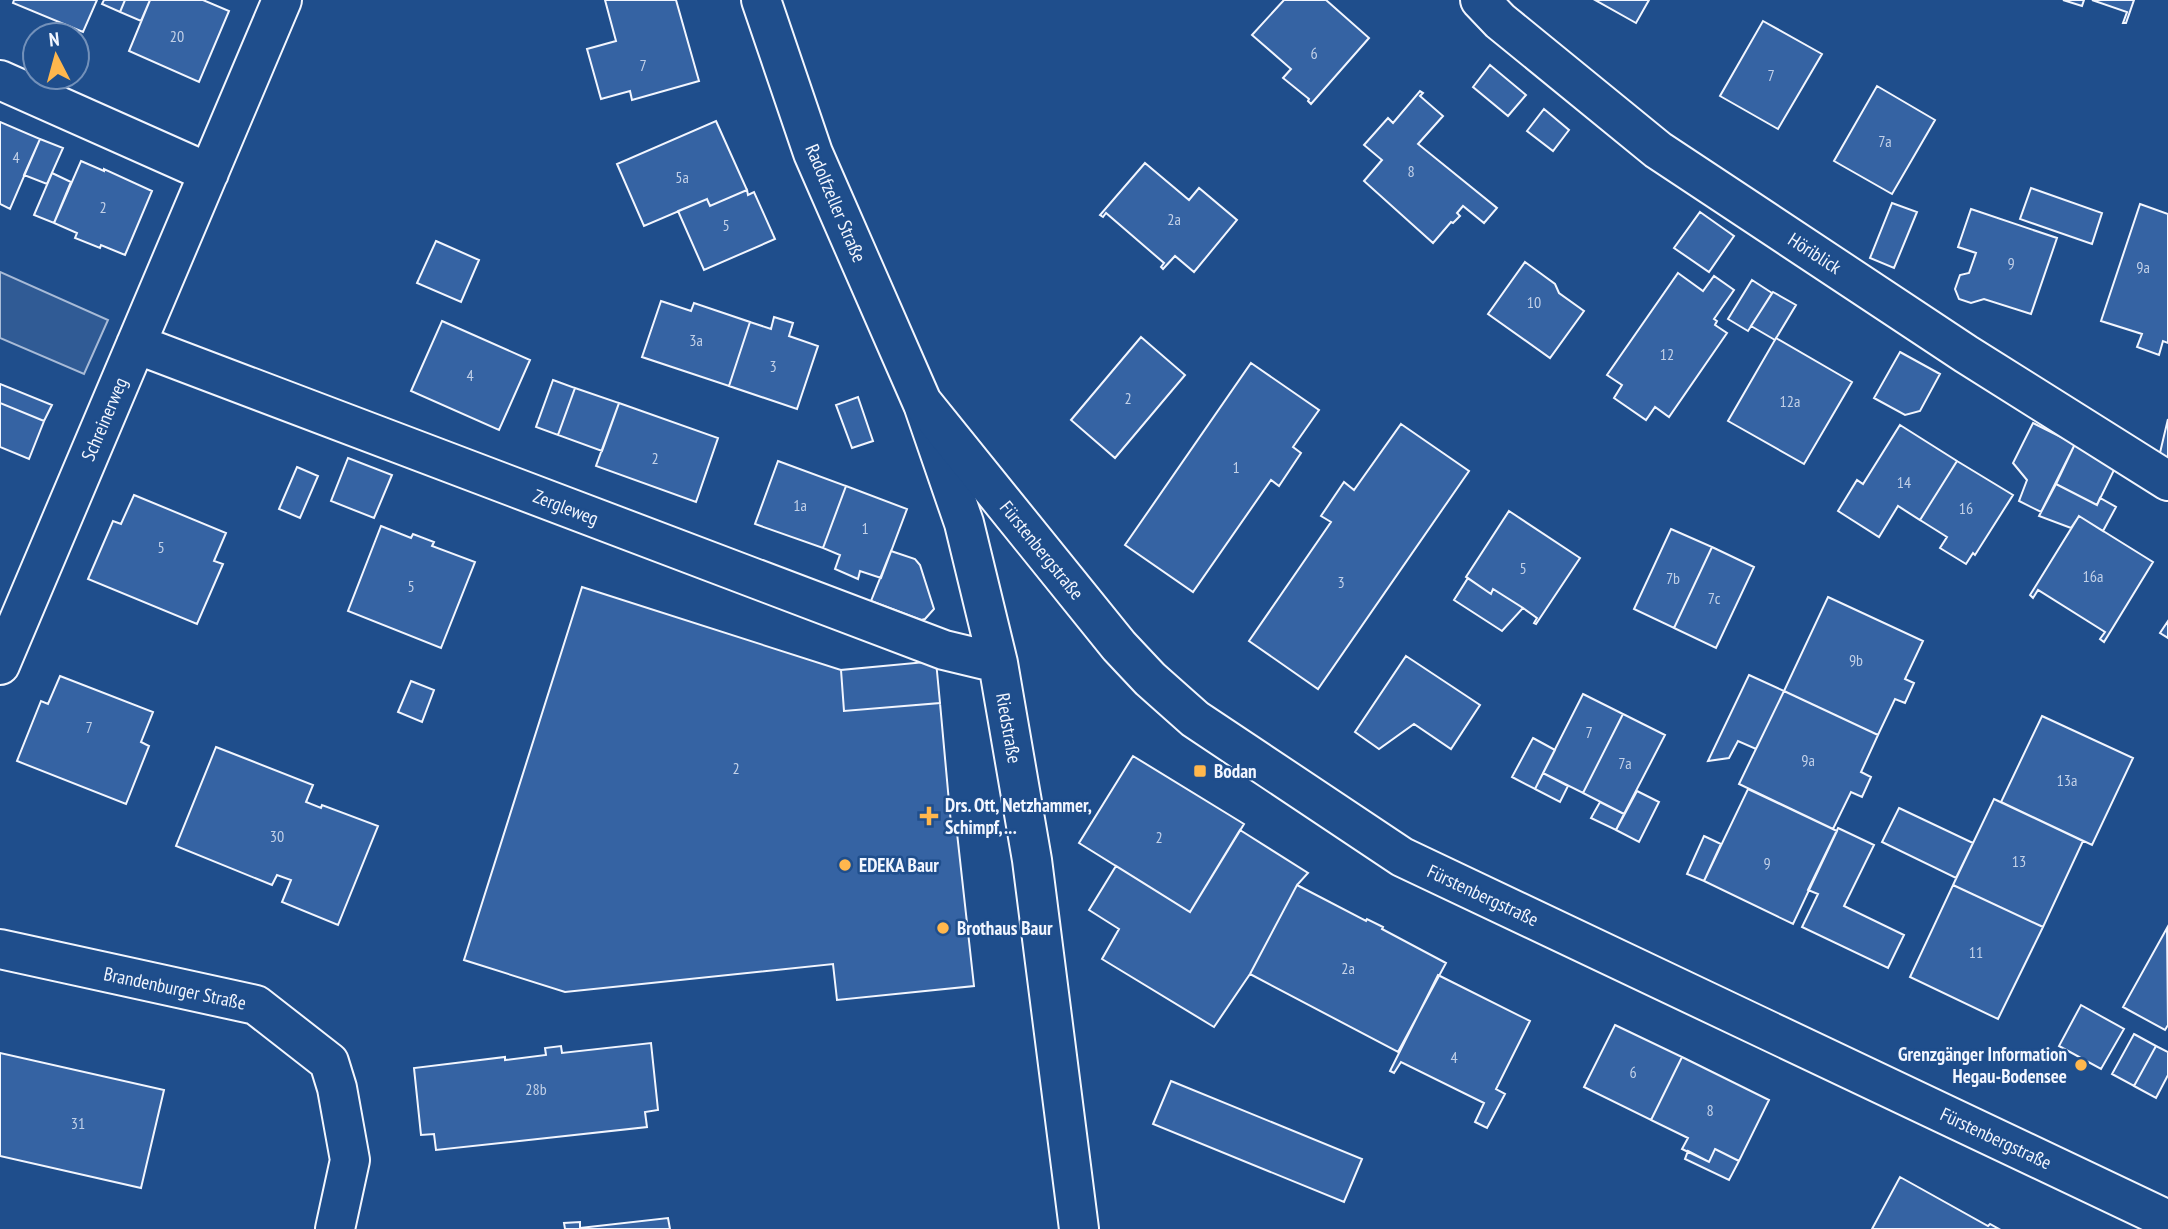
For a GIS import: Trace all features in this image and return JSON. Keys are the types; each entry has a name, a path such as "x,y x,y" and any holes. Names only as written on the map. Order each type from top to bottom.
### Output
{"street":[{"name":"Schreinerweg","path":"0,665 282,0"},
{"name":"Radolfzeller Straße","path":"761,0 813,153 922,402"},
{"name":"Höriblick","path":"1480,0 1500,21 1658,149 1966,354 2168,481"},
{"path":"0,79 209,173"},
{"name":"Zergleweg","path":"136,344 944,650 998,663"},
{"name":"Riedstraße","path":"922,402 964,523 998,663 1032,860 1079,1229"},
{"name":"Fürstenbergstraße","path":"922,402 1119,646 1150,679 1195,719 1304,793 1402,857 2168,1220"},
{"name":"Brandenburger Straße","path":"0,949 256,1005 329,1062 337,1088 350,1160 335,1229"}],"shaded area":[{"path":"0,272 108,320 84,374 0,338"}],"building":[{"path":"14,0 97,0 88,21 56,21 13,3"},
{"path":"104,0 125,0 120,12 102,4"},
{"path":"125,0 150,0 141,21 120,12"},
{"path":"150,0 203,0 229,11 199,82 129,51"},
{"path":"605,0 676,0 699,81 632,100 630,91 601,99 587,49 616,41"},
{"path":"1284,0 1326,0 1369,38 1311,104 1309,99 1283,78 1291,69 1252,35"},
{"path":"1595,0 1649,0 1636,23"},
{"path":"2063,0 2084,0 2082,6"},
{"path":"2092,0 2134,0 2126,23 2123,23 2127,12"},
{"path":"1763,21 1822,54 1778,129 1720,96"},
{"path":"1490,65 1526,95 1508,116 1473,87"},
{"path":"1877,86 1935,120 1892,194 1834,161"},
{"path":"1420,91 1423,93 1420,96 1443,116 1418,144 1497,208 1484,223 1463,206 1457,213 1460,216 1451,222 1433,243 1364,181 1382,160 1364,145 1388,118 1393,123"},
{"path":"1544,109 1569,130 1553,151 1527,131"},
{"path":"716,121 747,190 710,206 707,199 644,226 617,164"},
{"path":"0,122 40,139 10,209 0,204"},
{"path":"40,139 63,148 47,184 24,175"},
{"path":"81,161 152,191 125,255 75,238 77,233 54,223"},
{"path":"1145,163 1189,200 1199,188 1237,220 1194,272 1175,256 1163,269 1161,267 1164,263 1106,213 1103,217 1100,215"},
{"path":"52,173 71,182 54,223 34,215"},
{"path":"2031,188 2102,213 2092,244 2020,219"},
{"path":"747,190 748,195 754,192 775,239 704,270 678,211 707,199 710,206"},
{"path":"1892,203 1917,212 1894,268 1870,258"},
{"path":"2140,204 2168,214 2168,343 2163,341 2159,355 2137,347 2142,334 2101,321"},
{"path":"1971,209 2057,238 2031,314 1984,299 1971,303 1959,299 1955,289 1960,275 1969,273 1976,253 1958,247"},
{"path":"1700,212 1734,236 1709,272 1674,248"},
{"path":"436,241 479,260 461,302 417,283"},
{"path":"1525,262 1555,284 1559,293 1584,311 1550,358 1488,314"},
{"path":"1678,273 1703,291 1714,276 1734,290 1714,319 1717,321 1715,325 1727,333 1669,417 1655,407 1646,420 1614,398 1622,385 1607,375"},
{"path":"1752,280 1772,293 1748,331 1728,319"},
{"path":"1773,292 1796,305 1775,340 1751,326"},
{"path":"661,301 691,311 694,303 750,322 729,386 642,357"},
{"path":"774,317 793,323 789,336 818,346 797,409 729,386 750,322 771,329"},
{"path":"442,321 530,360 499,430 411,391"},
{"path":"1141,337 1185,375 1115,458 1071,420"},
{"path":"1776,338 1852,382 1804,464 1728,421"},
{"path":"1900,352 1940,374 1920,411 1905,415 1874,398"},
{"path":"1251,363 1319,410 1293,447 1301,453 1279,486 1271,480 1193,592 1125,545"},
{"path":"553,380 575,388 558,435 536,427"},
{"path":"0,384 52,405 44,421 0,403"},
{"path":"575,388 619,403 602,451 558,435"},
{"path":"858,397 873,441 852,448 836,405"},
{"path":"0,403 44,421 29,459 0,447"},
{"path":"619,403 718,438 696,502 596,466"},
{"path":"2168,419 2168,459 2159,457"},
{"path":"2033,423 2075,444 2041,512 2019,501 2027,480 2013,463"},
{"path":"1401,424 1469,471 1318,689 1249,641 1331,522 1321,516 1344,482 1354,490"},
{"path":"1900,425 1957,461 1920,520 1898,506 1879,537 1838,511 1857,480 1863,484"},
{"path":"2075,444 2116,466 2097,505 2056,484"},
{"path":"348,458 392,475 374,518 331,501"},
{"path":"778,461 846,486 823,548 755,524"},
{"path":"1957,461 2013,495 1975,555 1973,553 1966,564 1940,548 1947,537 1920,520"},
{"path":"297,467 318,476 300,518 279,509"},
{"path":"2056,484 2097,505 2100,498 2116,507 2103,531 2079,516 2071,528 2039,516"},
{"path":"846,486 907,509 881,578 860,571 858,579 835,569 840,555 823,548"},
{"path":"134,495 226,533 214,561 223,564 197,624 88,579 113,521 121,524"},
{"path":"1509,511 1580,558 1536,624 1534,623 1537,618 1523,608 1493,589 1491,594 1466,577"},
{"path":"2079,516 2153,562 2104,642 2100,639 2105,632 2038,590 2033,598 2030,595"},
{"path":"381,526 411,538 413,534 434,542 432,546 475,562 441,648 348,611"},
{"path":"1671,529 1712,547 1674,628 1634,609"},
{"path":"1712,547 1754,567 1716,648 1674,628"},
{"path":"891,551 915,559 920,565 934,609 925,619 921,620 871,601"},
{"path":"1468,578 1491,594 1493,589 1523,608 1502,631 1454,600"},
{"path":"582,587 841,670 844,711 940,703 951,824 956,824 974,986 837,1000 833,964 565,992 464,960"},
{"path":"1828,597 1923,641 1905,679 1914,683 1905,703 1895,699 1878,735 1784,691"},
{"path":"2168,621 2168,638 2160,633"},
{"path":"1406,656 1480,705 1451,749 1414,724 1379,749 1355,732"},
{"path":"936,661 940,703 844,711 841,670"},
{"path":"1749,675 1784,691 1756,749 1738,741 1729,758 1708,761"},
{"path":"60,676 153,712 141,742 149,746 126,804 17,761 41,701 48,704"},
{"path":"411,681 434,690 422,722 398,712"},
{"path":"1784,691 1878,735 1861,772 1871,777 1862,797 1851,792 1833,829 1739,784"},
{"path":"1583,694 1623,714 1583,793 1543,773"},
{"path":"1623,714 1665,735 1624,814 1583,793"},
{"path":"2042,716 2133,758 2092,845 2001,802"},
{"path":"1533,738 1555,750 1535,789 1512,777"},
{"path":"216,747 313,785 306,802 321,808 322,805 378,826 338,925 282,902 291,880 277,875 272,885 176,846"},
{"path":"1133,756 1244,824 1190,912 1079,843"},
{"path":"1543,773 1568,786 1560,802 1535,789"},
{"path":"1748,789 1837,831 1793,924 1704,881"},
{"path":"1637,791 1659,802 1639,842 1616,830"},
{"path":"1994,799 2083,841 2043,927 1953,885"},
{"path":"1600,802 1624,814 1616,830 1591,818"},
{"path":"1899,808 1973,843 1956,878 1882,842"},
{"path":"1838,828 1874,845 1844,906 1904,935 1888,968 1802,927 1818,894 1808,890"},
{"path":"1240,830 1308,873 1297,885 1250,974 1214,1027 1102,959 1119,929 1089,910 1116,866 1190,912"},
{"path":"1704,836 1721,844 1704,881 1687,874"},
{"path":"1297,885 1383,927 1382,929 1446,963 1398,1052 1250,974"},
{"path":"1953,885 2043,927 1998,1019 1910,977"},
{"path":"2167,928 2168,1025 2165,1030 2123,1007"},
{"path":"1438,975 1530,1021 1496,1089 1505,1094 1487,1128 1475,1122 1484,1103 1401,1062 1394,1073 1390,1071"},
{"path":"2081,1005 2124,1029 2101,1069 2059,1046"},
{"path":"1615,1025 1682,1057 1651,1120 1584,1087"},
{"path":"2134,1034 2156,1046 2134,1086 2112,1074"},
{"path":"651,1043 658,1110 645,1112 647,1127 436,1150 434,1134 421,1135 414,1068 546,1055 545,1048 561,1046 562,1053"},
{"path":"2156,1046 2168,1052 2168,1075 2156,1098 2134,1086"},
{"path":"0,1053 164,1090 141,1188 0,1156"},
{"path":"1682,1057 1769,1100 1739,1161 1715,1149 1709,1162 1682,1149 1688,1138 1651,1120"},
{"path":"1171,1081 1362,1159 1344,1202 1153,1124"},
{"path":"1715,1149 1739,1161 1729,1180 1685,1159 1688,1151 1709,1162"},
{"path":"1900,1177 1988,1226 1990,1224 1999,1229 1872,1229"},
{"path":"668,1218 670,1229 565,1229 564,1223 580,1222 580,1228"}],"place":[{"name":"Bodan","path":"1200,771"},
{"name":"Drs. Ott, Netzhammer, Schimpf, ...","path":"929,816"},
{"name":"EDEKA Baur","path":"845,865"},
{"name":"Brothaus Baur","path":"943,928"},
{"name":"Grenzgänger Information Hegau-Bodensee","path":"2081,1065"}]}
